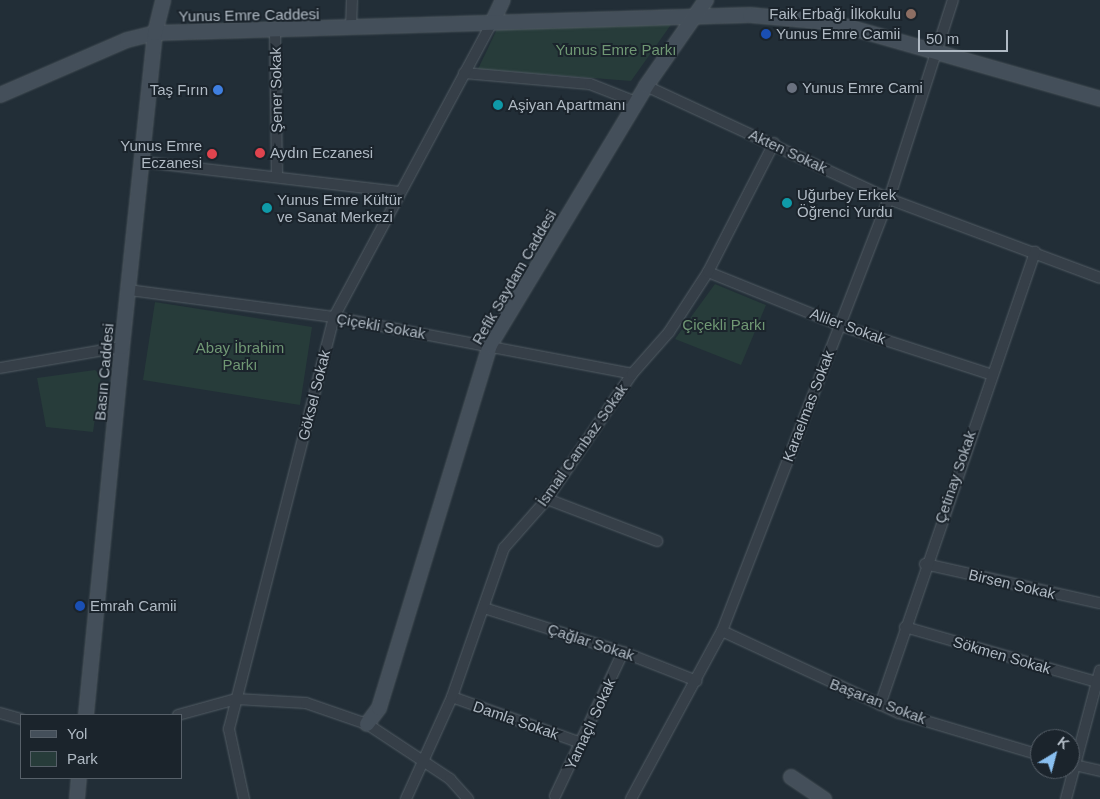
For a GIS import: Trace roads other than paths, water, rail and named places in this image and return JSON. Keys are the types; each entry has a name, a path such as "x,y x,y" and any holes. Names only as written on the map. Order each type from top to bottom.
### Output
{"street":[{"name":"Basın Caddesi","path":"86,714 122,347 145,162 156,33 163,0"},
{"path":"351,28 352,0"},
{"path":"493,20 502,0"},
{"name":"Refik Saydam Caddesi","path":"367,724 379,708 490,345 646,86 698,15 706,0"},
{"name":"Karaelmas Sokak","path":"631,799 722,631 889,200 938,52 953,0"},
{"name":"Yunus Emre Caddesi","path":"0,95 127,40 156,33 275,32 493,20 698,15 804,16 938,52 1100,99"},
{"name":"Göksel Sokak","path":"244,799 229,729 334,317 399,192 493,20"},
{"name":"Şener Sokak","path":"275,32 277,178"},
{"path":"464,73 590,84 636,102"},
{"name":"Akten Sokak","path":"646,86 774,144 889,200 1035,252 1100,278"},
{"name":"İsmail Cambaz Sokak","path":"409,795 452,697 504,548 547,499 632,374 669,332 708,272 774,144"},
{"path":"145,162 399,192"},
{"name":"Çetinay Sokak","path":"880,705 925,564 990,374 1035,252"},
{"name":"Aliler Sokak","path":"708,272 839,325 990,374"},
{"name":"Çiçekli Sokak","path":"129,290 334,317 490,345 632,374"},
{"path":"0,368 122,347"},
{"path":"547,499 657,541"},
{"name":"Birsen Sokak","path":"925,564 1100,604"},
{"name":"Çağlar Sokak","path":"484,608 623,652 696,681"},
{"name":"Sökmen Sokak","path":"905,627 1098,683"},
{"name":"Başaran Sokak","path":"722,631 880,705 1030,752"},
{"name":"Yamaçlı Sokak","path":"555,796 623,652"},
{"path":"1080,742 1098,683 1100,670"},
{"name":"Damla Sokak","path":"452,697 581,743"},
{"path":"181,714 236,698 306,703 367,724 423,763 450,779 468,799"},
{"path":"0,713 20,719"},
{"path":"1080,767 1100,771"},
{"path":"791,777 824,799"},
{"path":"76,799 79,779"},
{"path":"1066,799 1070,779"}],"place":[{"name":"Faik Erbağı İlkokulu","path":"911,14"},
{"name":"Yunus Emre Camii","path":"766,34"},
{"name":"Yunus Emre Cami","path":"792,88"},
{"name":"Taş Fırın","path":"218,90"},
{"name":"Aşiyan Apartmanı","path":"498,105"},
{"name":"Aydın Eczanesi","path":"260,153"},
{"name":"Yunus Emre Eczanesi","path":"212,154"},
{"name":"Uğurbey Erkek Öğrenci Yurdu","path":"787,203"},
{"name":"Yunus Emre Kültür ve Sanat Merkezi","path":"267,208"},
{"name":"Emrah Camii","path":"80,606"}],"park label":[{"name":"Yunus Emre Parkı","path":"616,50"},
{"name":"Çiçekli Parkı","path":"724,325"},
{"name":"Abay İbrahim Parkı","path":"240,356"}]}
